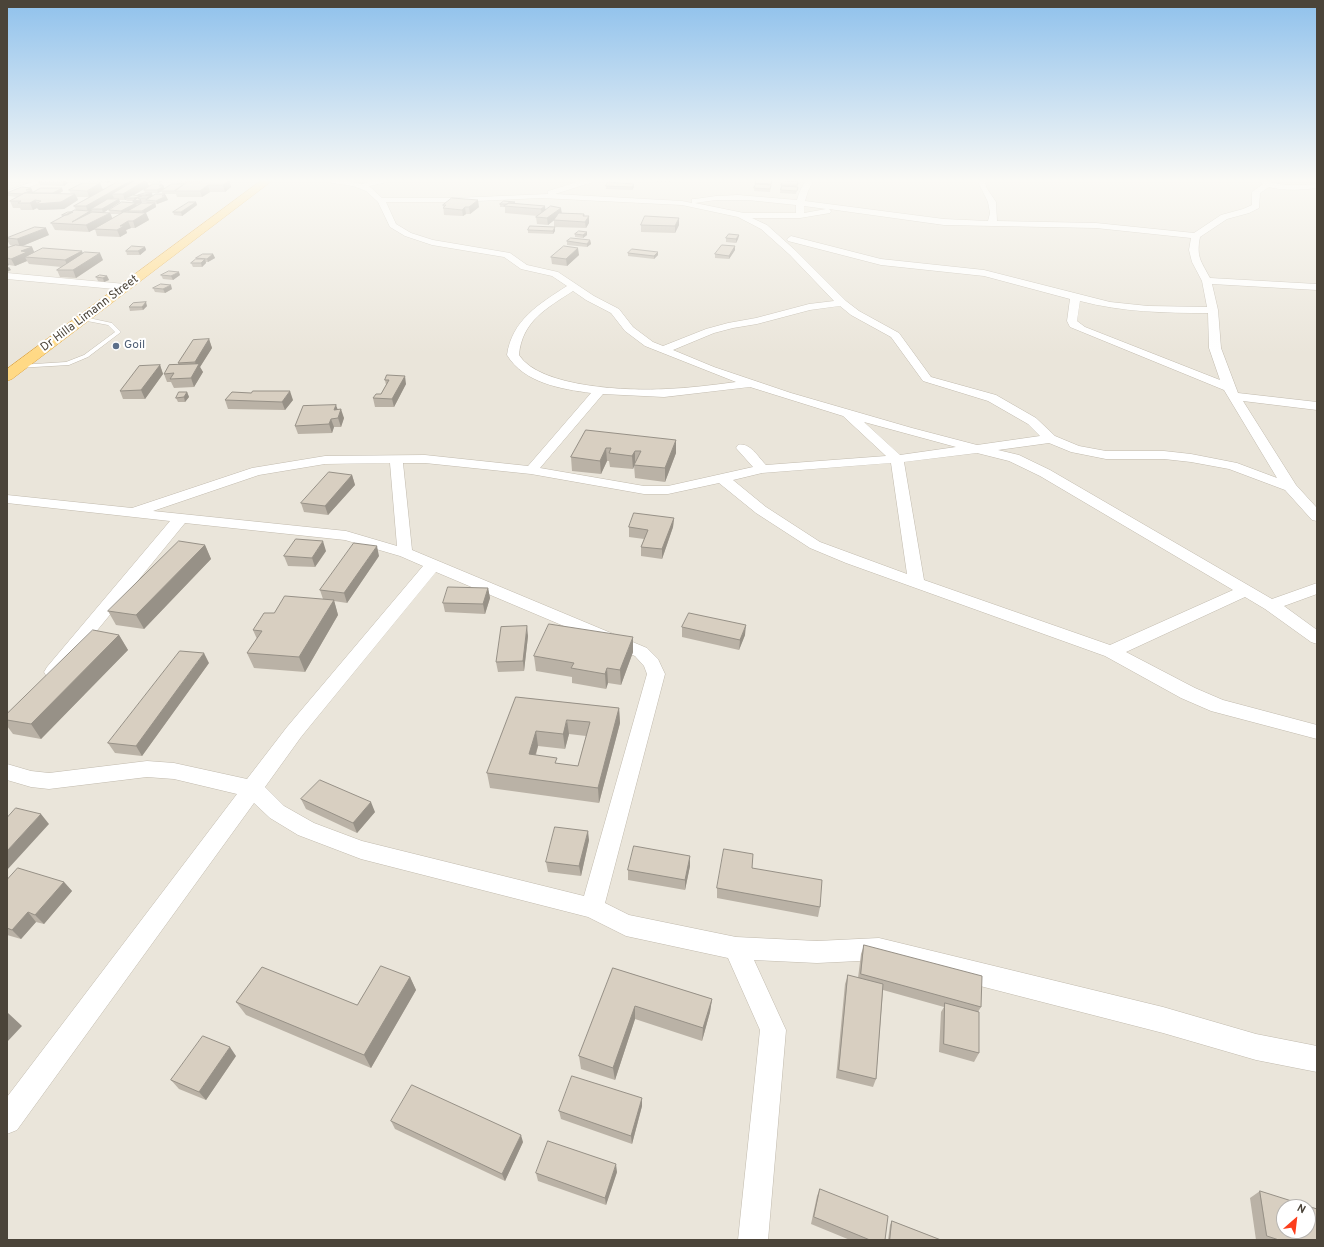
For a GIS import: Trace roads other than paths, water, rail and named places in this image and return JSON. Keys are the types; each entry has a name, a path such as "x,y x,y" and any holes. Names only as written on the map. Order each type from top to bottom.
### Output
{"highway":[{"name":"Dr Hilla Limann Street","path":"7,376 191,238"}],"street":[{"path":"420,238 507,255 524,267 555,274 590,298 615,311 629,329 649,344 752,384 846,414 1014,458 1045,473 1244,591 1271,605 1317,638"},
{"path":"782,238 787,241 842,303 895,335 927,379 992,398 1032,422 1050,439 1076,449 1106,455 1164,455 1191,458 1232,466 1290,487"},
{"path":"1196,238 1194,250 1197,262 1207,281 1213,310 1215,348 1232,392 1290,487 1317,517"},
{"path":"787,241 818,245 850,256 883,262 959,268 1111,305 1157,310 1213,310"},
{"path":"7,276 126,287"},
{"path":"1207,281 1317,287"},
{"path":"574,286 544,308 521,329 515,341 513,355 520,365 537,375 560,383 599,390 665,393 695,382 752,384"},
{"path":"1075,297 1072,321 1074,325 1081,329 1167,362 1232,392 1317,406"},
{"path":"664,350 732,325 757,321 809,307 842,303"},
{"path":"688,360 695,382"},
{"path":"531,470 599,390"},
{"path":"846,414 897,459 916,583"},
{"path":"131,513 257,471 325,460 425,459 531,470 644,490 668,490 762,469 897,459 1050,439"},
{"path":"743,448 762,469"},
{"path":"396,459 405,553"},
{"path":"722,478 760,510 815,545 916,583 1111,652 1188,693 1218,706 1317,732"},
{"path":"7,499 346,536 405,553 641,652 652,663 656,674 592,908"},
{"path":"42,686 181,518"},
{"path":"7,1120 294,732 432,565"},
{"path":"1271,605 1317,588"},
{"path":"1111,652 1244,591"},
{"path":"7,772 31,779 49,781 147,769 174,771 253,789 278,812 306,829 334,841 361,850 592,908 626,925 736,948 817,952 879,949 1155,1018 1256,1047 1317,1059"},
{"path":"736,948 773,1030 752,1240"}],"lane":[{"path":"19,367 67,364 86,356 118,332 110,324 84,319"}],"place":[{"name":"Goil","path":"116,346"}]}
